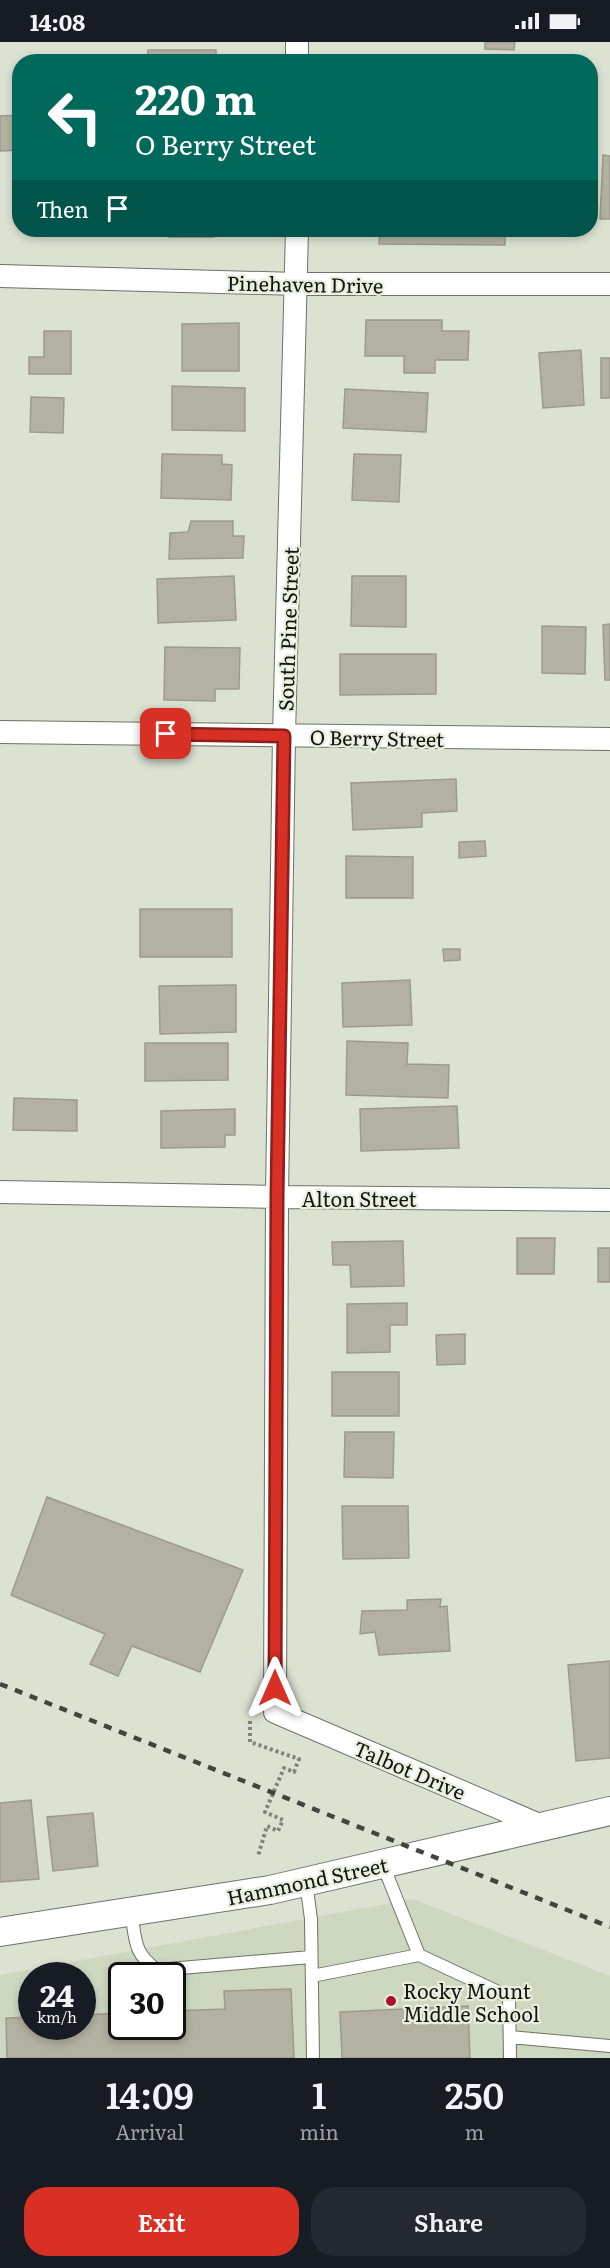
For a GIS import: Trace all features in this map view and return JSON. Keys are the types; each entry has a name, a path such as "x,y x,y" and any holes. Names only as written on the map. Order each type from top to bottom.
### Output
{"street":[{"name":"South Pine Street","path":"275,1712 277,1197 284,736 297,237"},
{"name":"Pinehaven Drive","path":"0,276 297,284 610,284"},
{"name":"O Berry Street","path":"0,732 610,740"},
{"name":"Alton Street","path":"0,1192 610,1200"},
{"name":"Talbot Drive","path":"275,1712 544,1827"},
{"name":"Hammond Street","path":"0,1932 270,1890 610,1811"}],"lane":[{"path":"383,1865 419,1955"},
{"path":"306,1882 311,1919 313,2058"},
{"path":"131,1912 137,1950 144,1961 157,1970 311,1957"},
{"path":"312,1976 419,1955 510,1997 510,2058"},
{"path":"510,2037 610,2046"}],"path":[{"path":"250,1714 250,1742 299,1759 294,1772 284,1768 265,1812 283,1820 278,1831 267,1826 258,1856"}],"shaded area":[{"name":"Rocky Mount Middle School","path":"413,1899 610,1976 610,2058 0,2058 0,1975 18,1972 18,2040 96,2040 96,1962 71,1962"}],"building":[{"path":"485,42 515,42 514,50 485,49"},
{"path":"148,50 216,50 216,54 148,54"},
{"path":"12,115 12,150 0,151 0,116"},
{"path":"603,155 610,156 610,219 600,219"},
{"path":"380,237 505,237 505,245 379,244"},
{"path":"366,320 442,320 442,331 469,331 468,360 435,360 435,373 404,373 404,356 365,356"},
{"path":"239,323 239,371 182,371 182,324"},
{"path":"44,331 71,331 71,374 29,374 29,357 44,357"},
{"path":"581,350 584,405 543,408 539,353"},
{"path":"601,358 610,358 610,398 601,398"},
{"path":"172,386 245,388 245,431 172,430"},
{"path":"345,389 428,393 426,432 343,428"},
{"path":"31,397 64,398 63,433 30,432"},
{"path":"162,454 222,455 222,464 232,465 231,500 161,498"},
{"path":"354,454 401,455 399,502 352,500"},
{"path":"191,521 233,521 233,536 244,536 243,558 169,559 170,533 188,532"},
{"path":"234,576 236,620 158,623 157,579"},
{"path":"352,576 406,576 406,627 351,626"},
{"path":"610,624 610,680 605,680 603,625"},
{"path":"542,626 586,627 585,674 542,673"},
{"path":"165,647 240,648 239,689 215,689 215,701 164,700"},
{"path":"340,654 436,654 436,694 340,695"},
{"path":"456,779 457,811 422,813 422,827 353,830 351,783"},
{"path":"485,841 486,856 459,858 459,842"},
{"path":"346,856 413,857 413,898 346,898"},
{"path":"140,909 232,909 232,957 140,957"},
{"path":"443,949 460,949 460,960 444,961"},
{"path":"410,980 412,1025 343,1027 342,983"},
{"path":"236,985 236,1032 160,1034 159,986"},
{"path":"347,1041 408,1043 407,1064 449,1065 448,1098 346,1095"},
{"path":"145,1043 228,1043 228,1080 145,1081"},
{"path":"14,1098 77,1100 77,1131 13,1130"},
{"path":"457,1106 459,1148 361,1151 360,1109"},
{"path":"235,1109 235,1135 225,1135 225,1147 161,1148 161,1111"},
{"path":"517,1238 555,1238 554,1274 517,1274"},
{"path":"403,1241 404,1286 351,1287 350,1265 333,1265 332,1242"},
{"path":"598,1248 610,1248 610,1282 598,1282"},
{"path":"407,1303 407,1325 390,1325 390,1352 347,1353 347,1304"},
{"path":"465,1334 465,1364 437,1365 436,1335"},
{"path":"332,1372 399,1372 399,1416 332,1416"},
{"path":"345,1432 394,1432 393,1478 344,1477"},
{"path":"47,1497 243,1570 200,1672 132,1646 118,1676 90,1664 105,1634 11,1595"},
{"path":"342,1506 408,1506 409,1558 343,1559"},
{"path":"441,1599 440,1607 447,1606 450,1651 379,1655 375,1632 360,1634 362,1611 407,1610 407,1600"},
{"path":"610,1661 610,1758 576,1761 568,1665"},
{"path":"31,1800 39,1879 0,1882 0,1803"},
{"path":"93,1813 98,1866 53,1871 47,1817"},
{"path":"291,1989 294,2058 7,2058 6,2018 18,2018 18,2040 96,2040 96,2014 108,2014 108,2040 186,2040 186,2010 225,2009 224,1991"},
{"path":"468,2006 470,2058 342,2058 340,2012"}],"railway":[{"path":"0,1684 610,1927"}],"place":[{"name":"Rocky Mount Middle School","path":"391,2001"}],"route":[{"path":"166,734 284,736 277,1197 275,1688"}]}
